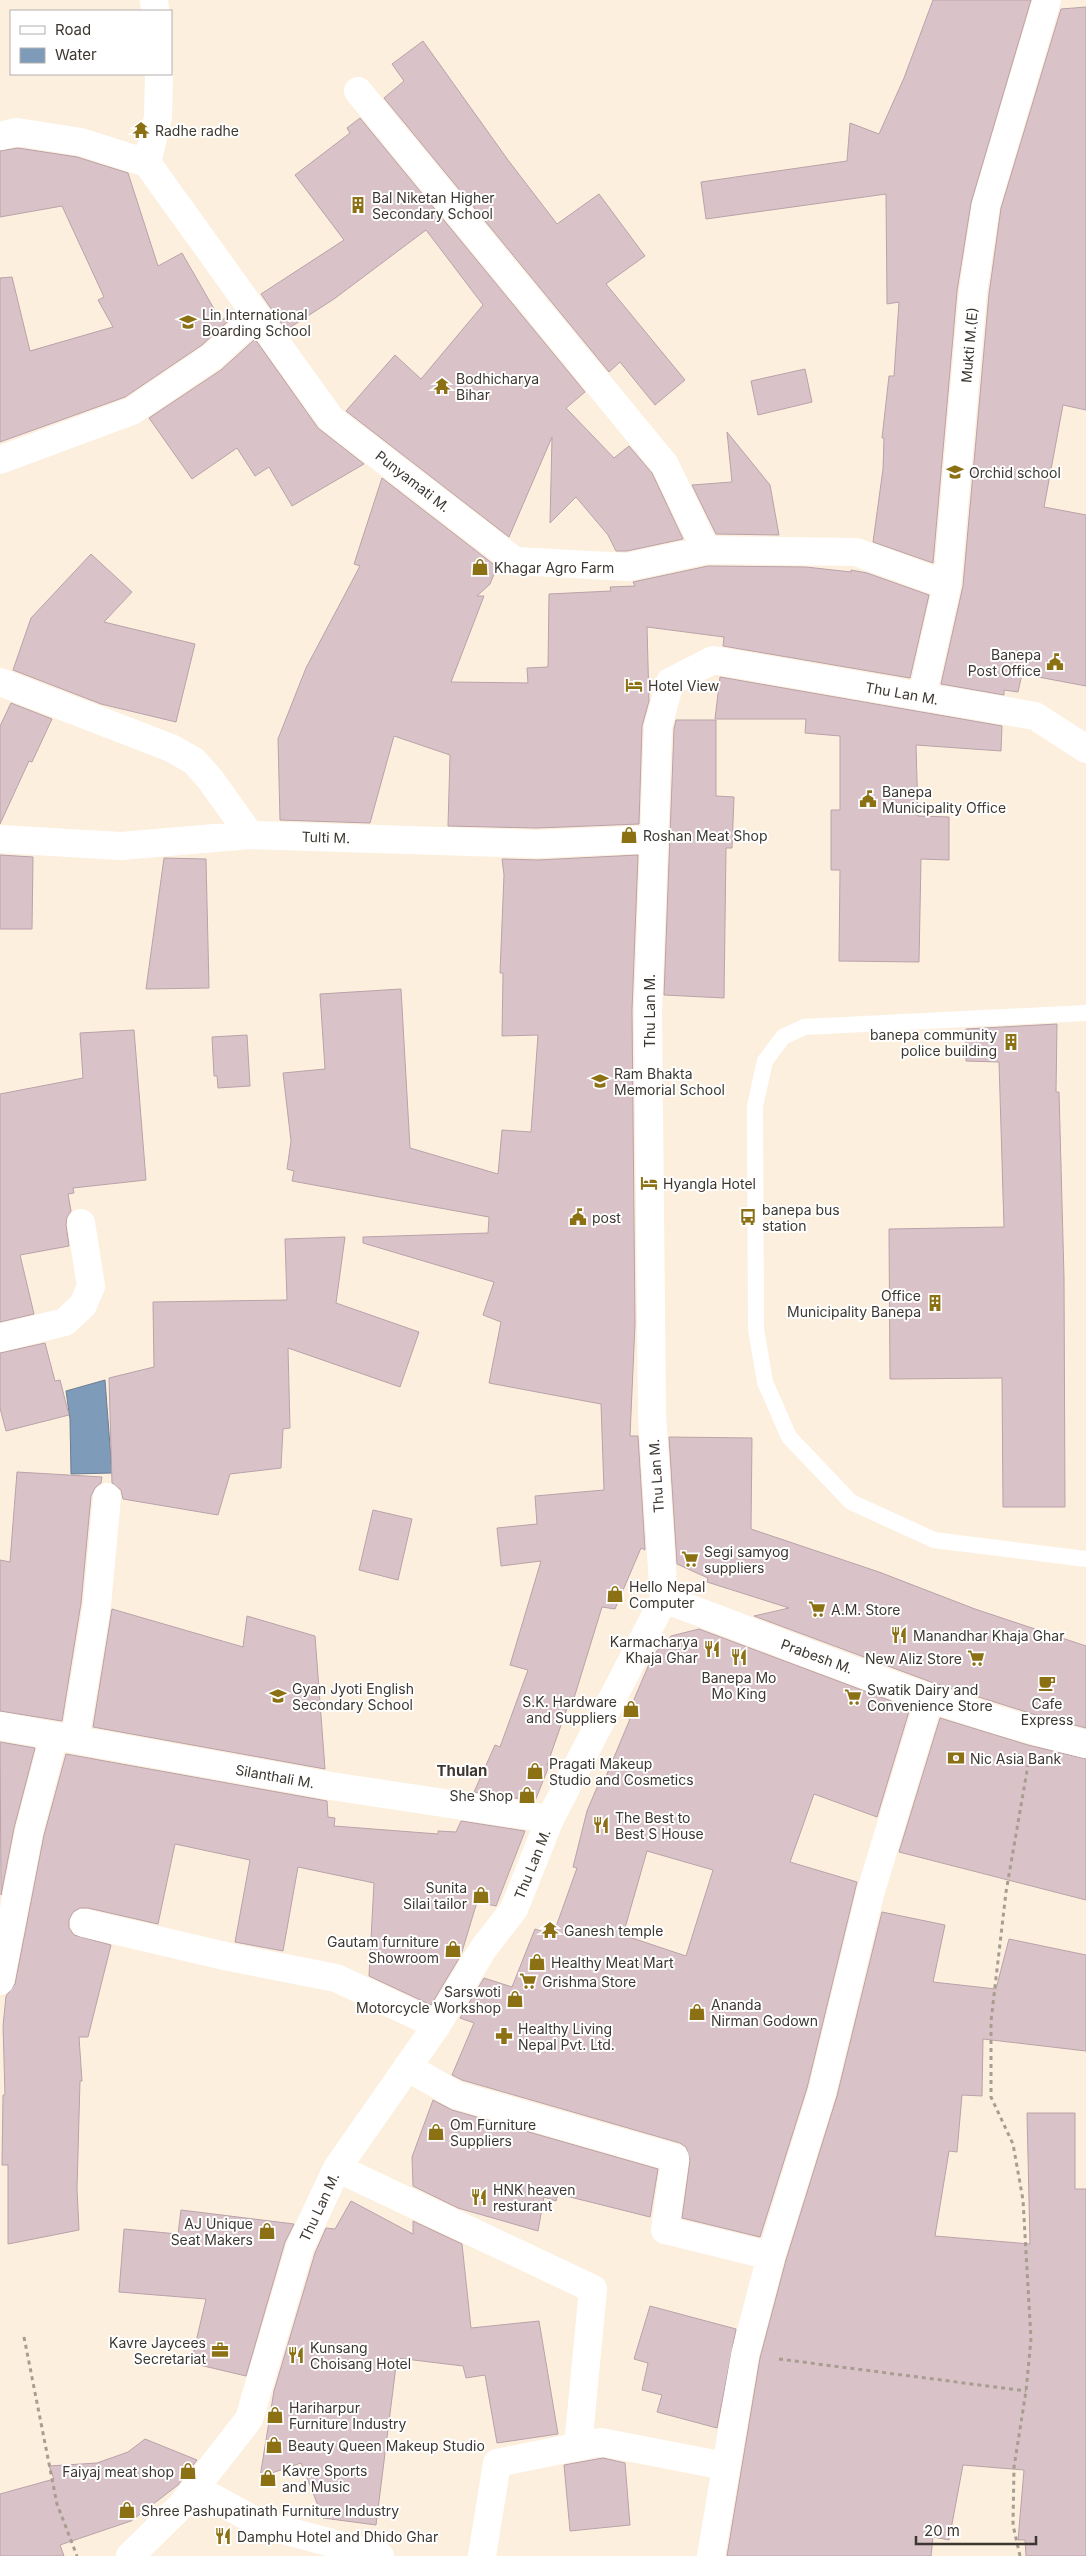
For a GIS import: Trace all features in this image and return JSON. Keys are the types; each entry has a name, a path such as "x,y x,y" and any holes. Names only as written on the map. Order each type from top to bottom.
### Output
{"street":[{"name":"Mukti M.(E)","path":"922,697 947,585 973,292 986,205 1047,0"},
{"path":"0,136 18,132 81,142 147,164 158,118 158,75"},
{"path":"358,90 665,465 706,550"},
{"name":"Punyamati M.","path":"147,164 331,419 515,561 628,567 706,550 856,552 947,585"},
{"path":"0,460 132,411 212,357 257,316"},
{"name":"Thu Lan M.","path":"130,2556 182,2506 249,2419 300,2247 337,2168 437,2025 483,1949 514,1909 550,1819 664,1599 652,1415 648,1010 658,727 670,682 713,660 1035,716 1086,749"},
{"path":"0,682 171,748 194,761 210,779 250,835"},
{"name":"Tulti M.","path":"0,838 121,846 250,835 536,844 653,840"},
{"path":"0,1338 65,1322 83,1305 91,1286 81,1222"},
{"path":"0,1982 29,1832 65,1738 98,1605 107,1497"},
{"name":"Prabesh M.","path":"664,1599 930,1697 1034,1732 1086,1744"},
{"path":"711,2556 745,2354 771,2256 822,2092 870,1894 930,1697"},
{"name":"Silanthali M.","path":"0,1726 331,1786 550,1819"},
{"path":"84,1923 229,1957 336,1978 437,2025"},
{"path":"407,2067 456,2095 675,2158 665,2230 771,2256"},
{"path":"337,2168 593,2289 578,2447"},
{"path":"482,2556 497,2463 601,2442 725,2466"},
{"path":"195,2488 261,2524 380,2556"}],"lane":[{"path":"1086,1013 804,1027 783,1038 765,1062 755,1106 756,1329 765,1382 789,1437 851,1502 934,1540 1086,1559"}],"path":[{"path":"1020,2556 1012,2524 1014,2467 1026,2391 1031,2339 1023,2200 1014,2144 991,2097 991,2021 1006,1892 1034,1732"},
{"path":"24,2338 57,2504 77,2556"},
{"path":"745,2354 1026,2391"}],"water":[{"path":"105,1380 112,1473 71,1474 70,1419 66,1391"}],"building":[{"path":"933,0 1031,0 971,203 957,291 933,563 873,542 883,469 884,438 882,438 889,376 894,376 899,302 887,304 886,194 706,219 701,182 847,161 850,123 879,134 904,78"},
{"path":"1086,7 1086,410 1063,405 1044,507 1086,515 1086,686 1022,674 1018,692 1004,690 1004,695 941,684 963,586 989,294 1001,208 1061,9"},
{"path":"423,41 508,160 557,224 599,194 645,256 606,284 685,380 655,405 620,362 609,372 384,98 404,81 392,64"},
{"path":"360,118 585,392 566,408 614,458 629,446 652,473 683,539 627,551 616,551 608,535 576,497 550,523 552,437 509,537 346,411 395,355 421,379 483,305 426,230 334,299 286,330 261,294 344,240 295,175 350,133 347,128"},
{"path":"18,148 77,157 128,173 158,266 182,253 221,321 234,311 236,314 202,345 125,397 0,442 0,278 12,277 30,351 113,327 98,300 104,297 62,206 0,217 0,151"},
{"path":"255,339 318,428 364,464 292,506 269,467 255,476 237,448 192,479 149,418 221,370"},
{"path":"805,369 812,402 758,415 751,381"},
{"path":"727,432 770,485 779,535 716,534 692,485 732,482"},
{"path":"382,478 497,567 490,584 477,596 484,596 451,682 528,683 527,668 548,667 549,594 611,591 610,587 635,586 633,582 708,566 806,567 851,572 851,570 867,573 929,595 910,678 723,646 724,637 647,627 649,701 642,726 639,824 537,828 448,826 450,755 394,736 370,823 280,820 278,739 306,668 360,566 354,564"},
{"path":"91,554 132,592 104,622 195,644 176,722 101,704 13,670 31,618"},
{"path":"720,677 1002,726 1001,751 916,745 918,816 949,817 949,860 921,859 919,962 839,961 840,870 831,870 831,810 840,810 840,736 805,733 806,719 715,719"},
{"path":"11,703 52,719 32,762 29,761 0,824 0,726"},
{"path":"676,720 716,720 716,796 734,797 732,848 726,848 724,998 664,995 674,729"},
{"path":"0,855 33,857 32,929 0,929"},
{"path":"638,855 632,1010 635,1324 630,1436 638,1436 645,1550 641,1548 615,1609 602,1607 574,1698 571,1697 547,1765 549,1766 535,1801 474,1792 495,1745 500,1747 528,1670 510,1665 541,1561 501,1566 497,1528 537,1524 535,1496 604,1490 601,1404 489,1383 501,1322 483,1315 494,1282 363,1243 363,1237 488,1233 489,1217 292,1181 294,1171 287,1169 291,1141 283,1073 325,1069 320,994 401,989 410,1148 498,1174 502,1130 531,1132 538,1035 502,1036 503,973 500,973 504,875 502,859 538,860"},
{"path":"164,858 206,859 209,988 146,989"},
{"path":"1057,1024 1056,1092 1059,1092 1064,1277 1065,1507 1003,1507 1002,1378 890,1379 889,1229 1004,1227 999,1062 966,1061 966,1029"},
{"path":"134,1030 146,1180 73,1188 74,1193 68,1194 71,1211 67,1217 66,1225 69,1246 20,1255 34,1314 0,1322 0,1094 83,1078 80,1033"},
{"path":"247,1035 250,1086 218,1088 217,1076 214,1076 212,1037"},
{"path":"345,1237 336,1303 419,1332 400,1387 288,1348 290,1428 283,1429 281,1468 230,1474 218,1515 123,1499 121,1490 112,1483 109,1378 154,1367 153,1302 287,1300 285,1239"},
{"path":"45,1343 55,1381 60,1380 69,1415 6,1431 0,1408 0,1353"},
{"path":"669,1437 752,1438 751,1529 879,1572 975,1609 1086,1646 1086,1728 1036,1715 931,1682 754,1616 789,1608 707,1582 708,1578 677,1564"},
{"path":"17,1472 102,1477 101,1483 95,1488 91,1496 81,1603 62,1721 0,1711 0,1560 10,1562"},
{"path":"373,1510 412,1519 398,1580 359,1570"},
{"path":"112,1609 243,1647 247,1616 315,1636 325,1769 93,1727"},
{"path":"699,1629 910,1708 877,1817 814,1794 790,1862 857,1882 807,2088 760,2237 682,2218 690,2160 686,2147 680,2143 462,2080 452,2075 474,2023 460,2018 484,1978 512,1987 535,1929 553,1935 577,1868 573,1867 587,1811 598,1785 602,1786 630,1719 626,1718 653,1655 671,1636","holes":["647,1851 713,1870 686,1956 623,1935"]},
{"path":"940,1718 1028,1745 1086,1759 1086,1900 899,1852"},
{"path":"0,1742 35,1748 14,1828 1,1895"},
{"path":"66,1754 327,1801 328,1817 335,1818 334,1826 438,1834 438,1831 456,1832 461,1821 525,1831 496,1906 477,1902 461,1955 431,2005 369,1976 374,1883 298,1867 283,1951 235,1942 250,1860 175,1844 158,1924 88,1908 80,1908 73,1912 69,1920 69,1928 74,1935 111,1945 88,2037 79,2037 82,2081 80,2081 77,2189 79,2230 8,2244 8,2165 2,2165 3,2095 5,2095 3,2026 6,1996 15,1984 44,1835"},
{"path":"882,1912 945,1925 933,1982 996,1989 1009,1939 1086,1955 1086,2051 983,2039 982,2096 962,2095 957,2152 949,2151 935,2236 1030,2244 1027,2113 1075,2113 1075,2189 1086,2189 1086,2556 1026,2556 1025,2540 1018,2540 1024,2470 963,2465 949,2540 933,2537 931,2556 727,2556 760,2358 786,2260 837,2096"},
{"path":"433,2100 452,2110 658,2169 650,2217 558,2194 556,2201 544,2197 538,2231 458,2208 413,2186 412,2157"},
{"path":"351,2201 413,2234 413,2221 462,2244 471,2328 539,2321 558,2434 497,2443 485,2375 466,2378 463,2366 397,2358 376,2525 323,2518 301,2463 260,2477 274,2391 315,2253 326,2228 335,2229"},
{"path":"181,2210 294,2224 285,2242 246,2376 191,2363 206,2299 119,2292 124,2229 178,2234"},
{"path":"650,2306 736,2329 717,2428 657,2412 662,2395 642,2390 648,2363 634,2359"},
{"path":"145,2439 197,2460 178,2485 131,2521 60,2545 64,2556 0,2556 0,2494 54,2479 49,2466 97,2463 128,2452"},
{"path":"603,2458 625,2463 630,2525 570,2531 564,2465"}],"place":[{"name":"Radhe radhe","path":"141,130"},
{"name":"Bal Niketan Higher Secondary School","path":"358,205"},
{"name":"Lin International Boarding School","path":"188,322"},
{"name":"Bodhicharya Bihar","path":"442,386"},
{"name":"Orchid school","path":"955,472"},
{"name":"Khagar Agro Farm","path":"480,567"},
{"name":"Banepa Post Office","path":"1055,662"},
{"name":"Hotel View","path":"634,685"},
{"name":"Banepa Municipality Office","path":"868,799"},
{"name":"Roshan Meat Shop","path":"629,835"},
{"name":"banepa community police building","path":"1011,1042"},
{"name":"Ram Bhakta Memorial School","path":"600,1081"},
{"name":"Hyangla Hotel","path":"649,1183"},
{"name":"post","path":"578,1217"},
{"name":"banepa bus station","path":"748,1217"},
{"name":"Office Municipality Banepa","path":"935,1303"},
{"name":"Segi samyog suppliers","path":"690,1559"},
{"name":"Hello Nepal Computer","path":"615,1594"},
{"name":"A.M. Store","path":"817,1609"},
{"name":"Manandhar Khaja Ghar","path":"899,1635"},
{"name":"Karmacharya Khaja Ghar","path":"712,1649"},
{"name":"Banepa Mo Mo King","path":"739,1657"},
{"name":"New Aliz Store","path":"976,1658"},
{"name":"Cafe Express","path":"1047,1683"},
{"name":"Gyan Jyoti English Secondary School","path":"278,1696"},
{"name":"Swatik Dairy and Convenience Store","path":"853,1697"},
{"name":"S.K. Hardware and Suppliers","path":"631,1709"},
{"name":"Nic Asia Bank","path":"956,1758"},
{"name":"Pragati Makeup Studio and Cosmetics","path":"535,1771"},
{"name":"She Shop","path":"527,1795"},
{"name":"The Best to Best S House","path":"601,1825"},
{"name":"Sunita Silai tailor","path":"481,1895"},
{"name":"Ganesh temple","path":"550,1930"},
{"name":"Gautam furniture Showroom","path":"453,1949"},
{"name":"Healthy Meat Mart","path":"537,1962"},
{"name":"Grishma Store","path":"528,1981"},
{"name":"Sarswoti Motorcycle Workshop","path":"515,1999"},
{"name":"Ananda Nirman Godown","path":"697,2012"},
{"name":"Healthy Living Nepal Pvt. Ltd.","path":"504,2036"},
{"name":"Om Furniture Suppliers","path":"436,2132"},
{"name":"HNK heaven resturant","path":"479,2197"},
{"name":"AJ Unique Seat Makers","path":"267,2231"},
{"name":"Kavre Jaycees Secretariat","path":"220,2350"},
{"name":"Kunsang Choisang Hotel","path":"296,2355"},
{"name":"Hariharpur Furniture Industry","path":"275,2415"},
{"name":"Beauty Queen Makeup Studio","path":"274,2445"},
{"name":"Faiyaj meat shop","path":"188,2471"},
{"name":"Kavre Sports and Music","path":"268,2478"},
{"name":"Shree Pashupatinath Furniture Industry","path":"127,2510"},
{"name":"Damphu Hotel and Dhido Ghar","path":"223,2536"}],"district":[{"name":"Thulan","path":"462,1770"}]}
